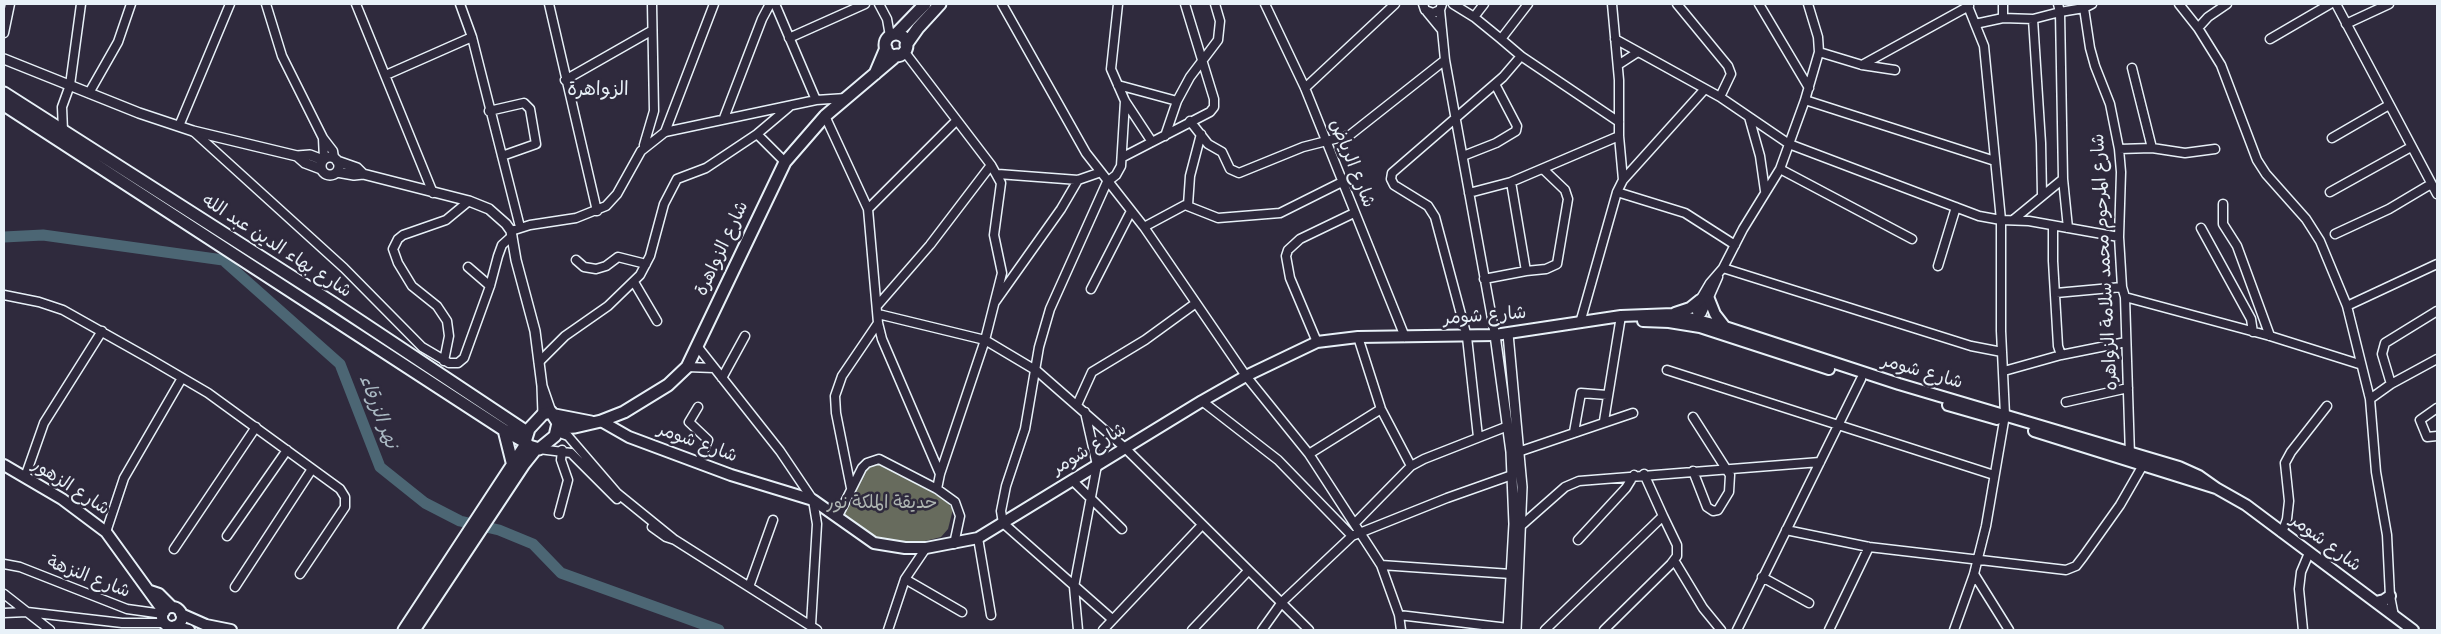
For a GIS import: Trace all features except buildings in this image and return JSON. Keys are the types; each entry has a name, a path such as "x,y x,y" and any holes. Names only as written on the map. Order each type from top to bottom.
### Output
{"main road":[{"path":"893,35 904,37 903,50 892,54 886,48 886,42 893,35 925,4"},
{"name":"شارع الزواهرة","path":"557,430 598,422 642,402 668,385 687,367 756,217 785,162 825,116 903,50 918,28 940,4"},
{"name":"شارع الزواهرة","path":"875,74 886,48"},
{"name":"شارع بهاء الدين عبد الله","path":"4,93 64,132 83,150 504,430 531,443"},
{"name":"شارع بهاء الدين عبد الله","path":"4,105 83,150 414,357 531,443"},
{"path":"1673,314 1705,300 1725,327"},
{"name":"شارع شومر","path":"598,422 629,437 731,475 813,500 874,543 889,546 926,548 978,538 1202,401 1246,376 1317,342 1358,338 1468,337 1508,334 1580,323 1673,314 1861,379 2005,418"},
{"name":"شارع شومر","path":"1619,319 1687,324 1698,323 1725,327 2005,418 2130,456 2191,471 2246,505 2413,630"},
{"path":"497,497 512,462 531,443 550,414"},
{"path":"550,414 598,422"},
{"path":"531,443 552,440 557,430 550,414"},
{"path":"504,430 512,462"},
{"path":"414,630 437,589 497,497 524,464 531,443"},
{"name":"شارع شومر","path":"2130,456 2143,465 2216,488"},
{"name":"شارع الزهور","path":"4,465 62,499 106,532 166,614 178,609 181,614 206,625 231,630"},
{"path":"404,630 437,589"},
{"path":"2376,602 2390,596"},
{"path":"166,614 170,626 189,630"},
{"path":"175,626 181,620 181,614"}],"street":[{"path":"4,33 10,4"},
{"path":"64,132 62,108 70,85 81,4"},
{"path":"89,93 118,42 131,4"},
{"path":"179,126 230,4"},
{"path":"266,4 282,56 323,138 330,145 336,159 337,172"},
{"path":"356,4 433,193"},
{"path":"460,4 472,37 489,111 502,156 514,231 535,330 542,386 550,414"},
{"path":"549,4 565,80 597,211"},
{"path":"193,131 344,268 422,347 444,361 458,363 464,358 490,286 500,251 514,231 576,218 597,211 610,203 641,151 649,135 654,112 652,4"},
{"path":"665,132 714,4"},
{"path":"724,118 762,19 770,4"},
{"path":"775,4 816,100"},
{"path":"789,38 865,4"},
{"path":"889,4 880,7 893,35"},
{"path":"1002,4 1077,138 1108,182 1144,227 1246,376 1309,454 1361,532 1381,565 1399,615 1401,630"},
{"path":"1118,4 1111,61 1114,76 1125,101 1152,142"},
{"path":"1123,157 1210,112 1214,106 1185,4"},
{"path":"1165,136 1177,101 1190,76 1218,40 1220,21 1215,4"},
{"name":"شارع الرياض","path":"1264,4 1305,88 1404,337"},
{"path":"1305,88 1395,4"},
{"path":"1414,4 1435,13 1441,7"},
{"path":"1454,4 1474,17 1522,56 1619,122"},
{"path":"1474,17 1484,4"},
{"path":"1501,39 1528,4"},
{"path":"1620,4 1612,5 1618,65 1619,136 1623,180"},
{"path":"1677,4 1728,66 1731,74 1720,97"},
{"path":"1759,4 1809,88"},
{"path":"1698,323 1710,283 1718,277 1765,190 1780,169 1805,100 1819,52 1818,37 1808,4"},
{"path":"2003,4 2003,18"},
{"path":"2058,4 2060,12 2064,179 2068,228"},
{"path":"1976,24 2003,18 2033,19 2084,8 2092,4"},
{"path":"2179,4 2198,28 2221,65 2257,160 2266,174 2306,219 2320,241 2346,306 2359,364 2370,399 2376,472 2387,534 2390,596 2394,616"},
{"path":"2198,28 2208,17 2228,4"},
{"path":"2270,39 2330,4"},
{"path":"2336,4 2437,194"},
{"path":"2346,24 2389,4"},
{"path":"1862,65 1968,5 1984,46 2001,220 2002,352 2005,418 1974,574 1954,630"},
{"path":"1441,7 1441,28 1445,60 1495,335 1508,426 1512,475 1511,630"},
{"path":"1425,8 1441,28"},
{"name":"شارع المرحوم محمد سلامة الزواهره","path":"2084,8 2092,57 2110,104 2119,149 2119,237 2122,287 2125,298 2130,456"},
{"path":"2033,19 2042,152 2042,195"},
{"path":"565,80 651,31"},
{"path":"386,75 472,37"},
{"path":"1615,39 1704,90 1720,97 1789,144 1979,216 2119,237"},
{"path":"903,50 998,174 1001,182 994,234 1002,273 985,340 940,474 938,489"},
{"path":"1618,65 1638,52"},
{"path":"1819,52 1862,65 1895,70"},
{"path":"1478,437 1468,337 1433,211 1394,185 1391,176 1496,84 1522,56"},
{"path":"4,59 139,113 193,131 297,156 310,155 322,163 330,175 337,172 354,175 363,174 469,201 489,209 514,231"},
{"path":"1190,121 1208,144 1222,152 1230,168 1239,173 1276,156 1325,140 1345,138 1358,131 1445,60"},
{"path":"2132,68 2152,148"},
{"path":"1463,156 1496,143 1516,131 1516,126 1496,84"},
{"path":"1118,85 1177,101"},
{"path":"1580,323 1617,192 1623,180 1704,90"},
{"path":"641,151 665,132 816,100 846,98"},
{"path":"1805,100 1995,162"},
{"path":"1112,619 1003,523 1002,503 1025,429 1037,371 1039,347 1056,293 1108,182 1118,173 1123,157 1125,101"},
{"path":"489,111 524,104 530,109 535,145 502,156"},
{"path":"2332,138 2389,106"},
{"path":"539,362 564,336 608,306 634,282 646,264 664,204 673,183 681,177 706,168 757,134 789,107"},
{"path":"825,116 868,208 878,323 882,340 940,474"},
{"path":"1749,117 1760,156 1765,190"},
{"path":"868,208 956,121"},
{"path":"757,134 785,162"},
{"path":"1188,205 1190,176 1201,134"},
{"path":"1469,193 1511,182 1619,136"},
{"path":"322,163 323,138"},
{"path":"2330,192 2411,147"},
{"path":"2119,149 2152,148 2185,153 2215,149"},
{"path":"322,163 336,159 357,168 363,174"},
{"path":"878,310 991,165"},
{"path":"1484,280 1526,271 1546,270 1557,264 1568,200 1564,190 1543,169"},
{"path":"1780,169 1912,239"},
{"path":"998,174 1078,180 1101,172"},
{"path":"2013,220 2064,179"},
{"path":"993,304 1061,209 1078,180"},
{"path":"1144,227 1182,205 1188,205 1218,218 1275,213 1288,210 1342,182"},
{"path":"1511,182 1526,271"},
{"path":"2335,234 2389,209 2431,184"},
{"path":"1617,192 1685,213 1735,245"},
{"path":"444,361 449,336 447,321 437,306 412,286 398,263 393,249 398,239 404,235 446,220 469,201"},
{"path":"2223,204 2223,224 2237,246 2270,336"},
{"path":"1938,266 1956,207"},
{"path":"1091,289 1131,211"},
{"path":"1317,342 1290,278 1286,256 1288,250 1300,239 1354,212"},
{"path":"2054,226 2053,261 2058,346 2061,355"},
{"path":"2201,228 2248,314 2253,332"},
{"path":"576,260 584,267 596,269 606,266 618,257 646,264"},
{"path":"2346,306 2437,264"},
{"path":"468,267 490,286"},
{"path":"1723,268 1971,346 2002,352"},
{"path":"634,282 657,321"},
{"path":"2056,294 2122,287"},
{"path":"4,295 39,302 63,310 102,331 182,378 256,427 344,493 345,507 300,574"},
{"path":"2125,298 2270,336 2359,364"},
{"path":"1077,404 1092,372 1154,334 1196,303"},
{"path":"878,310 985,340 1037,371 1077,404 1125,448 1309,630"},
{"path":"2391,384 2382,354 2385,343 2437,311"},
{"path":"1604,421 1619,319"},
{"path":"851,488 836,413 835,396 842,376 878,323"},
{"path":"25,477 44,423 102,331"},
{"path":"1508,334 1521,451 1523,524 1511,630"},
{"path":"722,378 745,336"},
{"path":"1358,338 1381,409 1411,466"},
{"path":"2004,371 2061,355 2126,342"},
{"path":"698,346 780,451 813,500 817,524 814,628"},
{"path":"414,357 422,347"},
{"path":"2370,399 2391,384 2437,360"},
{"path":"687,367 714,368"},
{"path":"1667,370 1994,475"},
{"path":"106,532 124,478 182,378"},
{"path":"1737,630 1861,379"},
{"path":"2066,402 2128,388"},
{"path":"1574,432 1581,393 1608,395"},
{"path":"1202,401 1278,460 1352,536"},
{"path":"2282,533 2287,519 2289,501 2286,463 2290,452 2327,406"},
{"path":"698,407 689,422 708,440 699,462"},
{"path":"2437,408 2420,420 2427,437 2437,436"},
{"path":"1309,454 1381,409"},
{"path":"1078,630 1074,586 1097,465 1085,412"},
{"path":"1521,451 1604,421 1633,413"},
{"path":"1693,417 1728,470 1730,480 1729,492 1721,508 1713,511 1706,505 1693,471"},
{"path":"1355,523 1411,466 1508,426"},
{"path":"174,549 256,427"},
{"path":"557,430 568,436 617,493 676,540 814,628"},
{"path":"531,443 562,450 578,458 614,497 666,537 676,540"},
{"path":"227,536 287,450"},
{"path":"560,514 568,480 561,460 562,450"},
{"path":"838,516 851,488 865,465 879,459 938,489 955,502 960,511 960,521 954,544"},
{"path":"1523,524 1574,482 1644,474 1728,470 1820,462"},
{"path":"1786,530 1869,547 2066,570 2076,566 2120,505 2143,465"},
{"path":"235,587 312,468"},
{"path":"1604,630 1674,560 1678,552 1644,474"},
{"path":"1262,630 1282,602 1352,536 1512,475"},
{"path":"1578,540 1626,488 1634,475"},
{"path":"1072,480 1122,529"},
{"path":"1545,630 1663,516"},
{"path":"749,587 773,520"},
{"path":"1103,630 1202,525"},
{"path":"978,538 991,615"},
{"path":"1829,630 1869,547"},
{"path":"888,630 905,579 926,548"},
{"path":"2303,630 2299,589 2301,572 2309,553"},
{"path":"1674,560 1703,608 1721,630"},
{"name":"شارع النزهة","path":"4,564 20,567 127,609 166,614"},
{"path":"1381,565 1511,574"},
{"path":"1192,630 1248,571"},
{"path":"1974,574 2009,630"},
{"path":"1762,577 1809,603"},
{"path":"905,579 962,612"},
{"path":"4,594 50,630"},
{"path":"4,613 27,612 122,623 166,614"},
{"path":"1399,615 1511,630"}],"green space":[{"name":"حديقة الملكة نور","path":"871,463 886,466 945,500 953,509 948,529 941,537 921,542 879,542 853,526 842,511 851,486"}],"waterway":[{"name":"نهر الزرقاء","path":"4,237 43,235 223,260 340,364 380,467 425,503 460,521 499,530 533,544 561,573 719,630"}],"district":[{"name":"الزواهرة","path":"598,91"}]}
